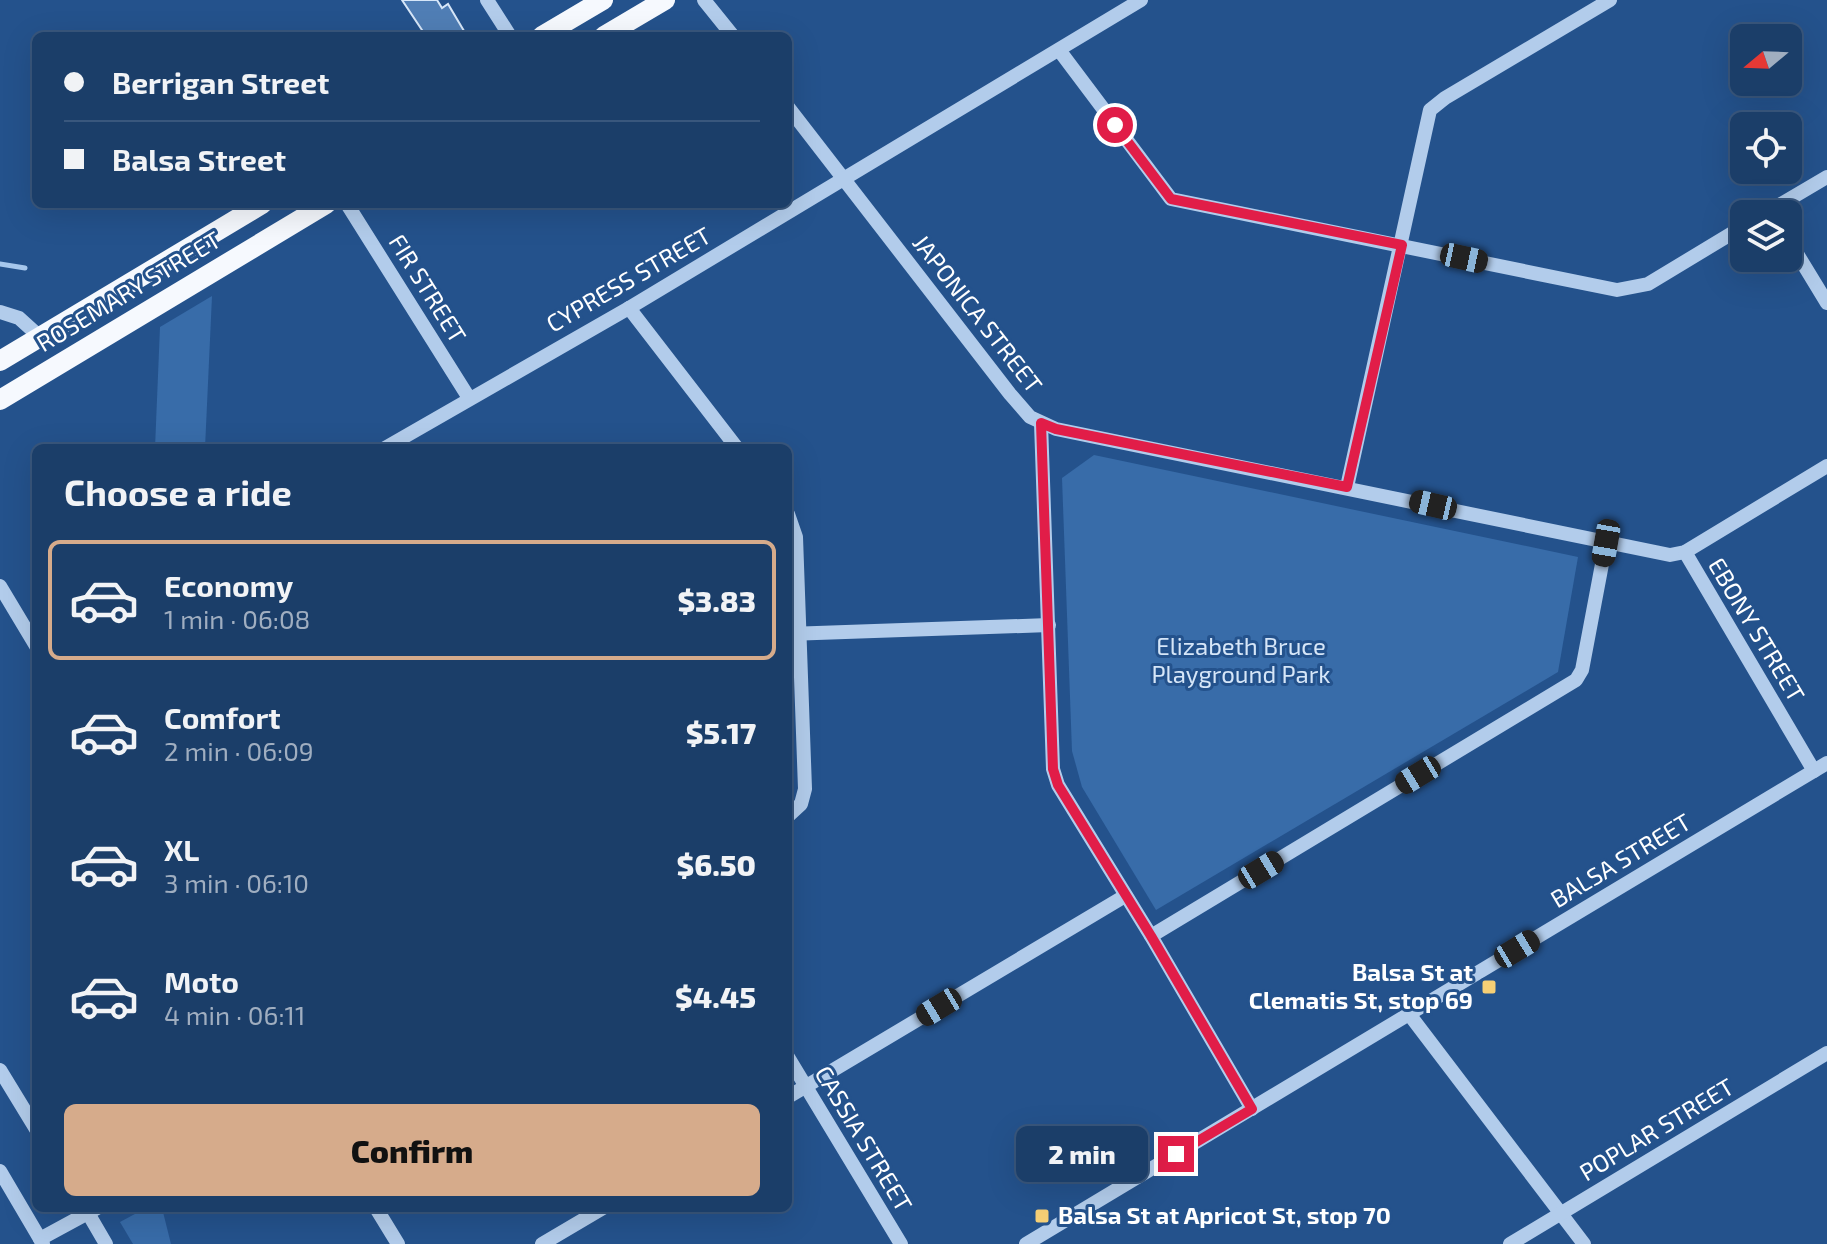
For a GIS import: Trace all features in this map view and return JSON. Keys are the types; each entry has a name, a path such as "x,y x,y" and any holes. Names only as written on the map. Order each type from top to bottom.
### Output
{"main road":[{"path":"549,32 603,0"},
{"path":"611,32 665,0"},
{"name":"ROSEMARY STREET","path":"0,361 255,208"},
{"name":"ROSEMARY STREET","path":"0,400 319,208"},
{"path":"171,259 187,287"}],"street":[{"path":"487,0 507,32"},
{"path":"704,0 730,32"},
{"name":"CYPRESS STREET","path":"392,444 629,308 1141,0"},
{"path":"1347,487 1430,110 1445,98 1610,0"},
{"path":"1059,50 1171,199 1617,290 1648,284 1730,234"},
{"name":"JAPONICA STREET","path":"792,112 1010,394 1030,417 1041,423 1056,429 1606,543 1670,555 1685,552"},
{"path":"1790,200 1827,177"},
{"name":"FIR STREET","path":"350,208 469,398"},
{"path":"1802,262 1827,303"},
{"path":"629,308 734,444"},
{"path":"0,312 19,318 40,337"},
{"path":"1041,423 1053,769 1058,785 1252,1109"},
{"path":"1685,552 1827,466"},
{"path":"792,526 796,537 794,634 805,789 801,804 792,812"},
{"path":"1151,936 1576,680 1582,670 1606,543"},
{"name":"EBONY STREET","path":"1685,552 1821,767"},
{"path":"0,586 32,639"},
{"path":"794,634 1049,625"},
{"name":"BALSA STREET","path":"1026,1244 1821,767"},
{"path":"792,1095 1125,896"},
{"path":"1409,1014 1584,1244"},
{"name":"POPLAR STREET","path":"1510,1244 1827,1053"},
{"name":"CASSIA STREET","path":"792,1064 901,1244"},
{"path":"0,1070 32,1122"},
{"path":"0,1171 42,1242 87,1212"},
{"path":"91,1212 106,1244"},
{"path":"378,1212 398,1244"},
{"path":"542,1244 596,1212"}],"green space":[{"path":"212,296 205,444 155,444 160,327"},
{"name":"Elizabeth Bruce Playground Park","path":"1094,455 1578,557 1558,672 1156,910 1082,787 1072,751 1062,478"},
{"path":"139,1212 163,1212 171,1244 133,1244 120,1222"}],"building":[{"path":"402,0 437,0 442,8 448,4 465,32 423,32"}],"waterway":[{"path":"0,264 25,268"}],"place":[{"name":"Balsa St at Clematis St, stop 69","path":"1489,987"},
{"name":"Balsa St at Apricot St, stop 70","path":"1042,1216"}],"route":[{"path":"1115,125 1171,199 1402,245 1347,487 1056,429 1041,423 1053,769 1058,785 1252,1109 1176,1154"}]}
